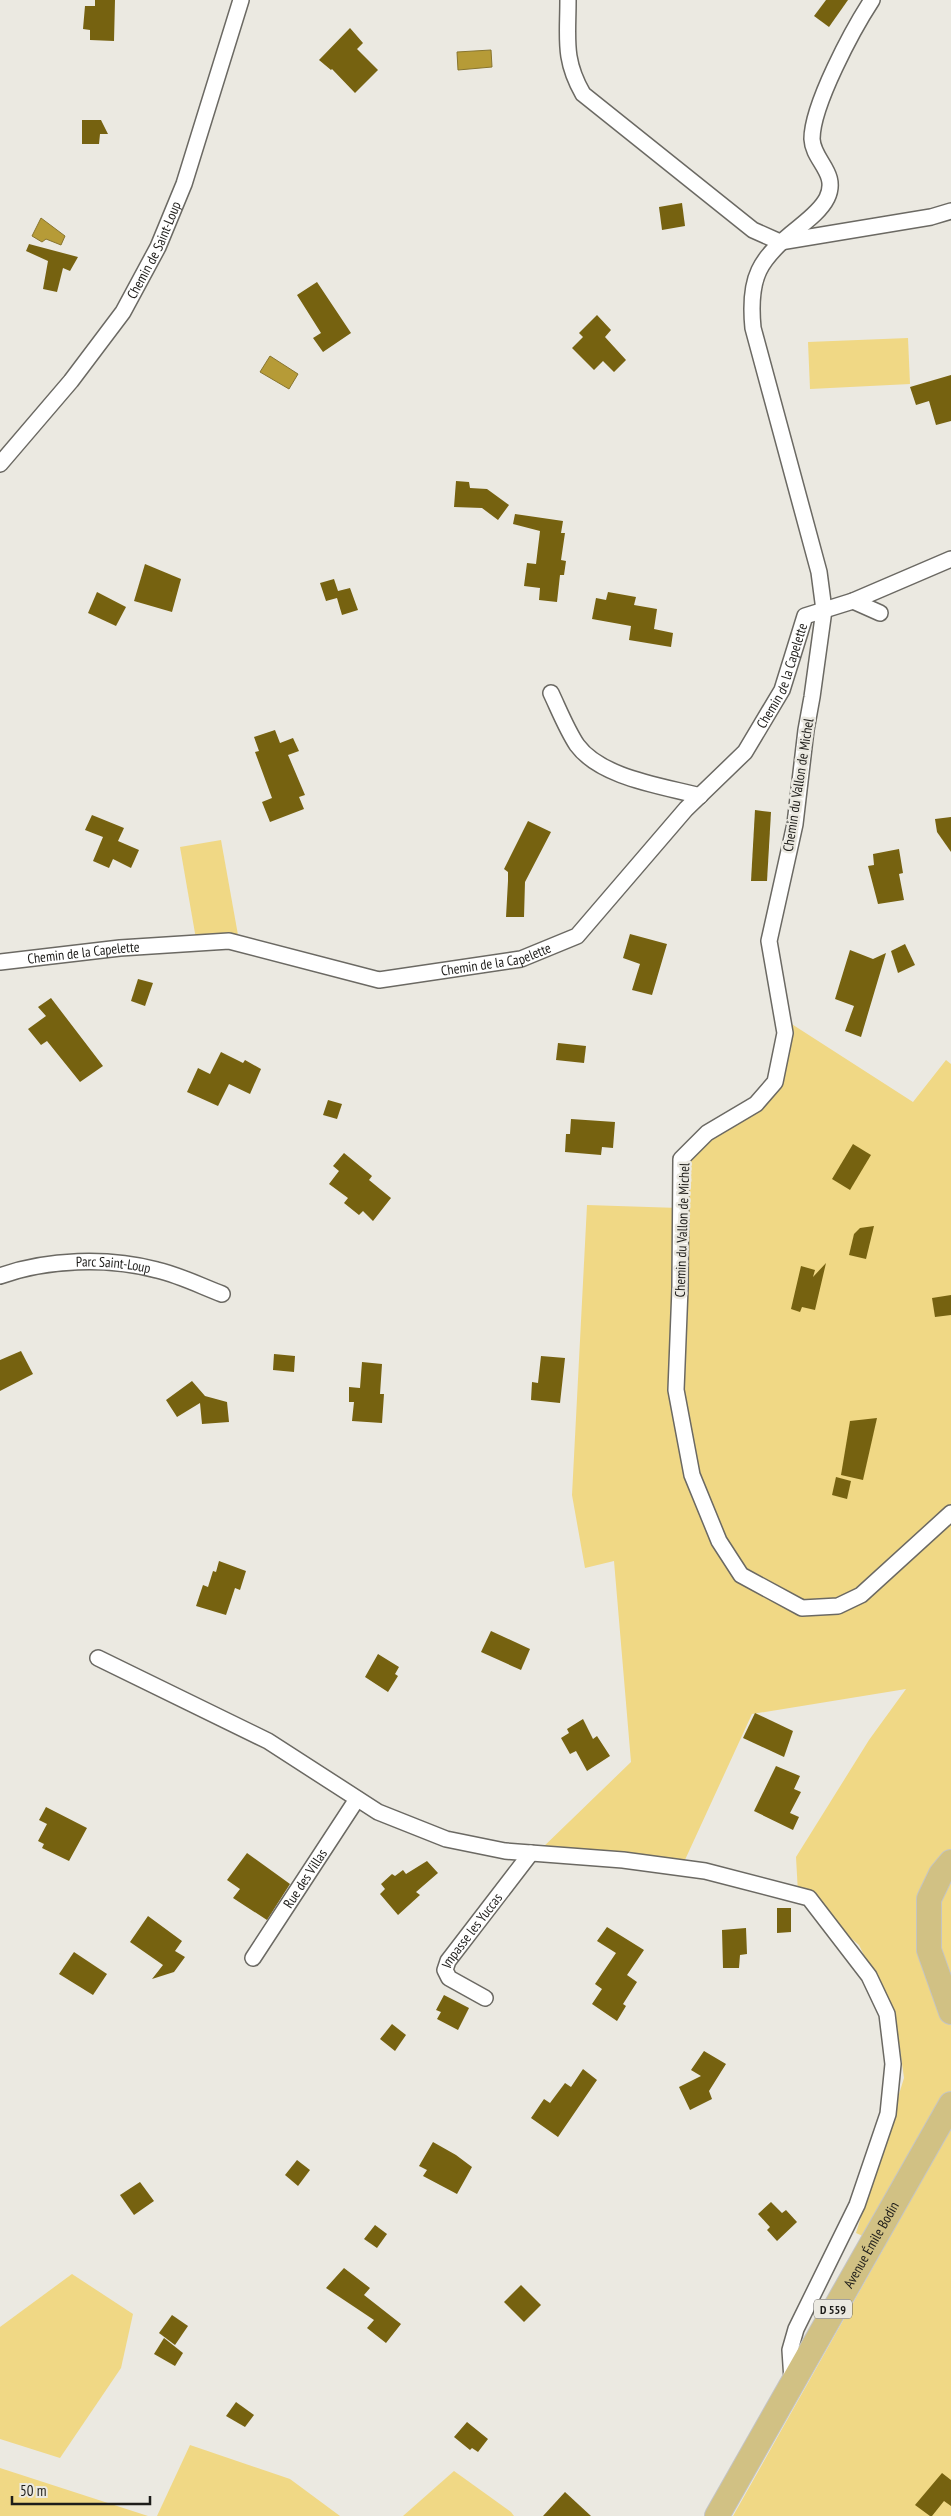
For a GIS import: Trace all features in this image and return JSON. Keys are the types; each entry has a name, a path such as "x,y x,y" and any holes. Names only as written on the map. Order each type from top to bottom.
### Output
{"main road":[{"path":"951,1862 942,1874 929,1899 929,1950 951,2012"},
{"name":"Avenue Émile Bodin","path":"717,2516 792,2380 951,2104"}],"street":[{"name":"Chemin de Saint-Loup","path":"0,464 71,381 123,312 158,247 184,184 241,0"},
{"path":"568,0 567,53 572,75 583,94 753,230 780,242 931,217 951,211"},
{"name":"Chemin du Vallon de Michel","path":"872,0 828,84 816,117 813,146 828,170 831,183 827,198 814,216 769,252 758,271 751,305 753,328 817,564 824,610 794,824 770,941 785,1033 775,1082 756,1104 707,1133 681,1159 680,1288 676,1390 692,1475 719,1541 741,1575 802,1608 838,1606 861,1595 951,1513"},
{"path":"824,610 853,601 951,559"},
{"path":"853,601 880,613"},
{"name":"Chemin de la Capelette","path":"0,962 120,948 229,941 379,980 521,959 577,936 700,796 745,752 782,690 805,616 824,610"},
{"path":"551,693 578,746 598,763 621,776 700,796"},
{"name":"Parc Saint-Loup","path":"0,1276 18,1270 68,1263 114,1263 157,1270 222,1294"},
{"path":"98,1658 268,1741 378,1812 446,1839 505,1851 623,1860 705,1871 809,1898 868,1976 887,2014 893,2064 888,2114 857,2205 796,2329 790,2350 792,2380"},
{"name":"Rue des Villas","path":"254,1958 357,1799"},
{"name":"Impasse les Yuccas","path":"485,1998 449,1978 445,1970 448,1961 531,1854"}],"shaded area":[{"path":"491,50 492,67 458,70 457,52"},
{"path":"41,218 65,236 61,245 46,239 42,242 32,236"},
{"path":"908,338 910,384 810,389 808,342"},
{"path":"270,356 298,374 289,389 260,372"},
{"path":"221,840 238,935 196,939 180,847"},
{"path":"787,1021 913,1102 946,1060 951,1064 951,2516 733,2516 885,2246 856,2233 904,2078 896,2020 859,1945 798,1893 796,1857 869,1740 906,1689 752,1714 684,1862 539,1851 631,1762 614,1561 585,1568 572,1495 587,1205 679,1208 690,1140 767,1092"},
{"path":"72,2274 133,2314 121,2368 60,2458 0,2439 0,2327"},
{"path":"190,2445 290,2479 340,2516 157,2516"},
{"path":"0,2468 148,2516 0,2516"},
{"path":"454,2471 511,2512 514,2516 403,2516"}],"building":[{"path":"95,0 115,0 114,41 90,40 90,30 83,29 85,6 95,6"},
{"path":"826,0 848,0 829,27 814,16"},
{"path":"350,28 363,43 357,49 378,70 355,93 332,69 319,60"},
{"path":"82,120 101,120 108,134 100,134 99,144 82,144"},
{"path":"682,203 685,226 662,230 659,207"},
{"path":"29,244 78,257 70,271 63,268 57,292 43,289 48,261 26,251"},
{"path":"317,282 351,333 323,352 313,338 321,333 297,295"},
{"path":"597,315 611,330 605,337 626,360 614,372 603,361 594,370 572,348 583,337 579,333"},
{"path":"951,375 951,421 936,425 929,401 916,405 910,387"},
{"path":"456,481 469,482 470,488 487,489 509,505 498,520 482,508 454,507"},
{"path":"515,514 563,521 561,533 565,533 561,560 566,561 564,575 560,575 557,602 539,600 540,588 524,586 527,563 536,564 540,531 513,524"},
{"path":"145,564 181,579 172,612 134,601"},
{"path":"334,579 338,591 350,588 358,610 342,615 337,598 326,601 320,583"},
{"path":"97,592 126,607 116,626 88,613"},
{"path":"608,592 636,597 634,605 657,609 654,629 673,633 671,647 629,640 631,626 592,619 596,598 606,600"},
{"path":"275,730 280,743 293,738 299,751 288,755 305,795 299,797 304,809 270,822 262,802 272,798 255,752 259,751 254,737"},
{"path":"755,810 771,812 767,881 751,881"},
{"path":"92,815 124,828 118,841 139,850 131,868 113,859 109,868 93,861 103,837 85,830"},
{"path":"951,817 951,852 937,832 935,819"},
{"path":"528,821 551,832 525,882 524,917 506,917 508,872 504,869"},
{"path":"899,849 903,873 899,874 904,900 878,904 868,866 874,865 873,854"},
{"path":"630,934 667,944 652,995 632,990 640,964 623,958"},
{"path":"905,944 915,965 898,973 891,951"},
{"path":"850,950 873,959 886,953 861,1037 845,1031 854,1006 835,999"},
{"path":"138,979 153,983 145,1006 131,1001"},
{"path":"51,998 103,1066 80,1082 47,1041 41,1045 28,1029 46,1016 38,1007"},
{"path":"558,1043 586,1046 584,1063 556,1060"},
{"path":"221,1052 243,1063 245,1060 261,1069 250,1094 229,1084 218,1106 187,1092 198,1068 210,1074"},
{"path":"328,1100 342,1104 337,1119 323,1115"},
{"path":"571,1119 615,1122 613,1148 602,1147 601,1155 565,1152 566,1134 570,1134"},
{"path":"853,1144 871,1155 850,1190 832,1179"},
{"path":"344,1153 372,1176 369,1180 391,1198 373,1221 363,1211 359,1215 344,1203 348,1198 329,1184 339,1171 333,1166"},
{"path":"874,1226 866,1259 849,1255 854,1234 860,1228"},
{"path":"826,1263 815,1310 802,1307 800,1312 791,1309 801,1266 815,1270 813,1277"},
{"path":"951,1295 951,1315 935,1317 932,1298"},
{"path":"21,1351 33,1374 0,1391 0,1360"},
{"path":"274,1354 295,1356 294,1372 273,1370"},
{"path":"541,1356 565,1358 560,1403 531,1400 532,1382 538,1383"},
{"path":"362,1362 382,1364 380,1394 384,1394 382,1423 352,1421 354,1402 349,1402 349,1387 360,1388"},
{"path":"192,1381 205,1396 227,1402 229,1422 202,1424 200,1403 177,1417 166,1400"},
{"path":"877,1418 863,1480 841,1475 850,1421"},
{"path":"836,1477 851,1481 847,1499 832,1495"},
{"path":"219,1561 246,1571 240,1590 235,1588 226,1615 196,1606 203,1585 208,1587 213,1571 216,1572"},
{"path":"491,1631 530,1649 521,1670 481,1652"},
{"path":"378,1654 399,1667 395,1674 398,1676 388,1692 365,1677"},
{"path":"755,1713 793,1731 784,1757 743,1738"},
{"path":"583,1719 593,1739 597,1736 610,1756 587,1771 576,1751 570,1754 561,1738 569,1733 567,1729"},
{"path":"776,1766 800,1776 794,1789 801,1792 790,1813 799,1817 793,1830 754,1811"},
{"path":"46,1807 87,1828 69,1861 42,1848 44,1844 38,1841 47,1824 39,1820"},
{"path":"247,1853 290,1884 267,1920 233,1898 240,1889 227,1880"},
{"path":"427,1861 438,1873 416,1892 420,1895 398,1915 380,1894 385,1889 381,1884 392,1874 395,1876 403,1870 406,1874"},
{"path":"777,1908 791,1908 791,1932 777,1933"},
{"path":"148,1916 182,1941 175,1951 185,1957 174,1972 152,1979 163,1965 130,1942"},
{"path":"607,1927 644,1950 627,1975 637,1982 623,2004 626,2006 617,2021 592,2004 602,1989 595,1984 616,1953 597,1941"},
{"path":"746,1928 747,1954 740,1955 739,1968 723,1968 722,1930"},
{"path":"74,1952 107,1974 93,1995 59,1974"},
{"path":"444,1995 469,2008 458,2030 437,2019 441,2012 436,2010"},
{"path":"392,2024 406,2035 395,2051 380,2039"},
{"path":"704,2051 726,2064 709,2091 712,2099 690,2110 679,2087 701,2076 691,2070"},
{"path":"583,2069 597,2080 558,2137 531,2118 544,2099 550,2103 565,2083 571,2087"},
{"path":"433,2142 472,2167 457,2194 423,2176 427,2170 419,2166"},
{"path":"297,2160 310,2170 298,2186 285,2175"},
{"path":"140,2182 154,2201 134,2215 120,2195"},
{"path":"771,2202 782,2213 786,2210 797,2222 777,2241 767,2230 770,2227 758,2214"},
{"path":"375,2225 387,2234 377,2248 364,2239"},
{"path":"344,2268 370,2288 364,2295 401,2324 386,2343 367,2328 374,2320 326,2288"},
{"path":"521,2285 541,2305 524,2322 504,2302"},
{"path":"172,2315 188,2326 175,2345 159,2333"},
{"path":"164,2338 183,2353 175,2366 154,2354"},
{"path":"236,2402 254,2415 245,2427 226,2416"},
{"path":"467,2422 488,2439 478,2452 472,2448 470,2450 454,2437"},
{"path":"942,2473 951,2480 951,2506 944,2501 930,2516 915,2505"},
{"path":"565,2492 591,2516 543,2516"}]}
